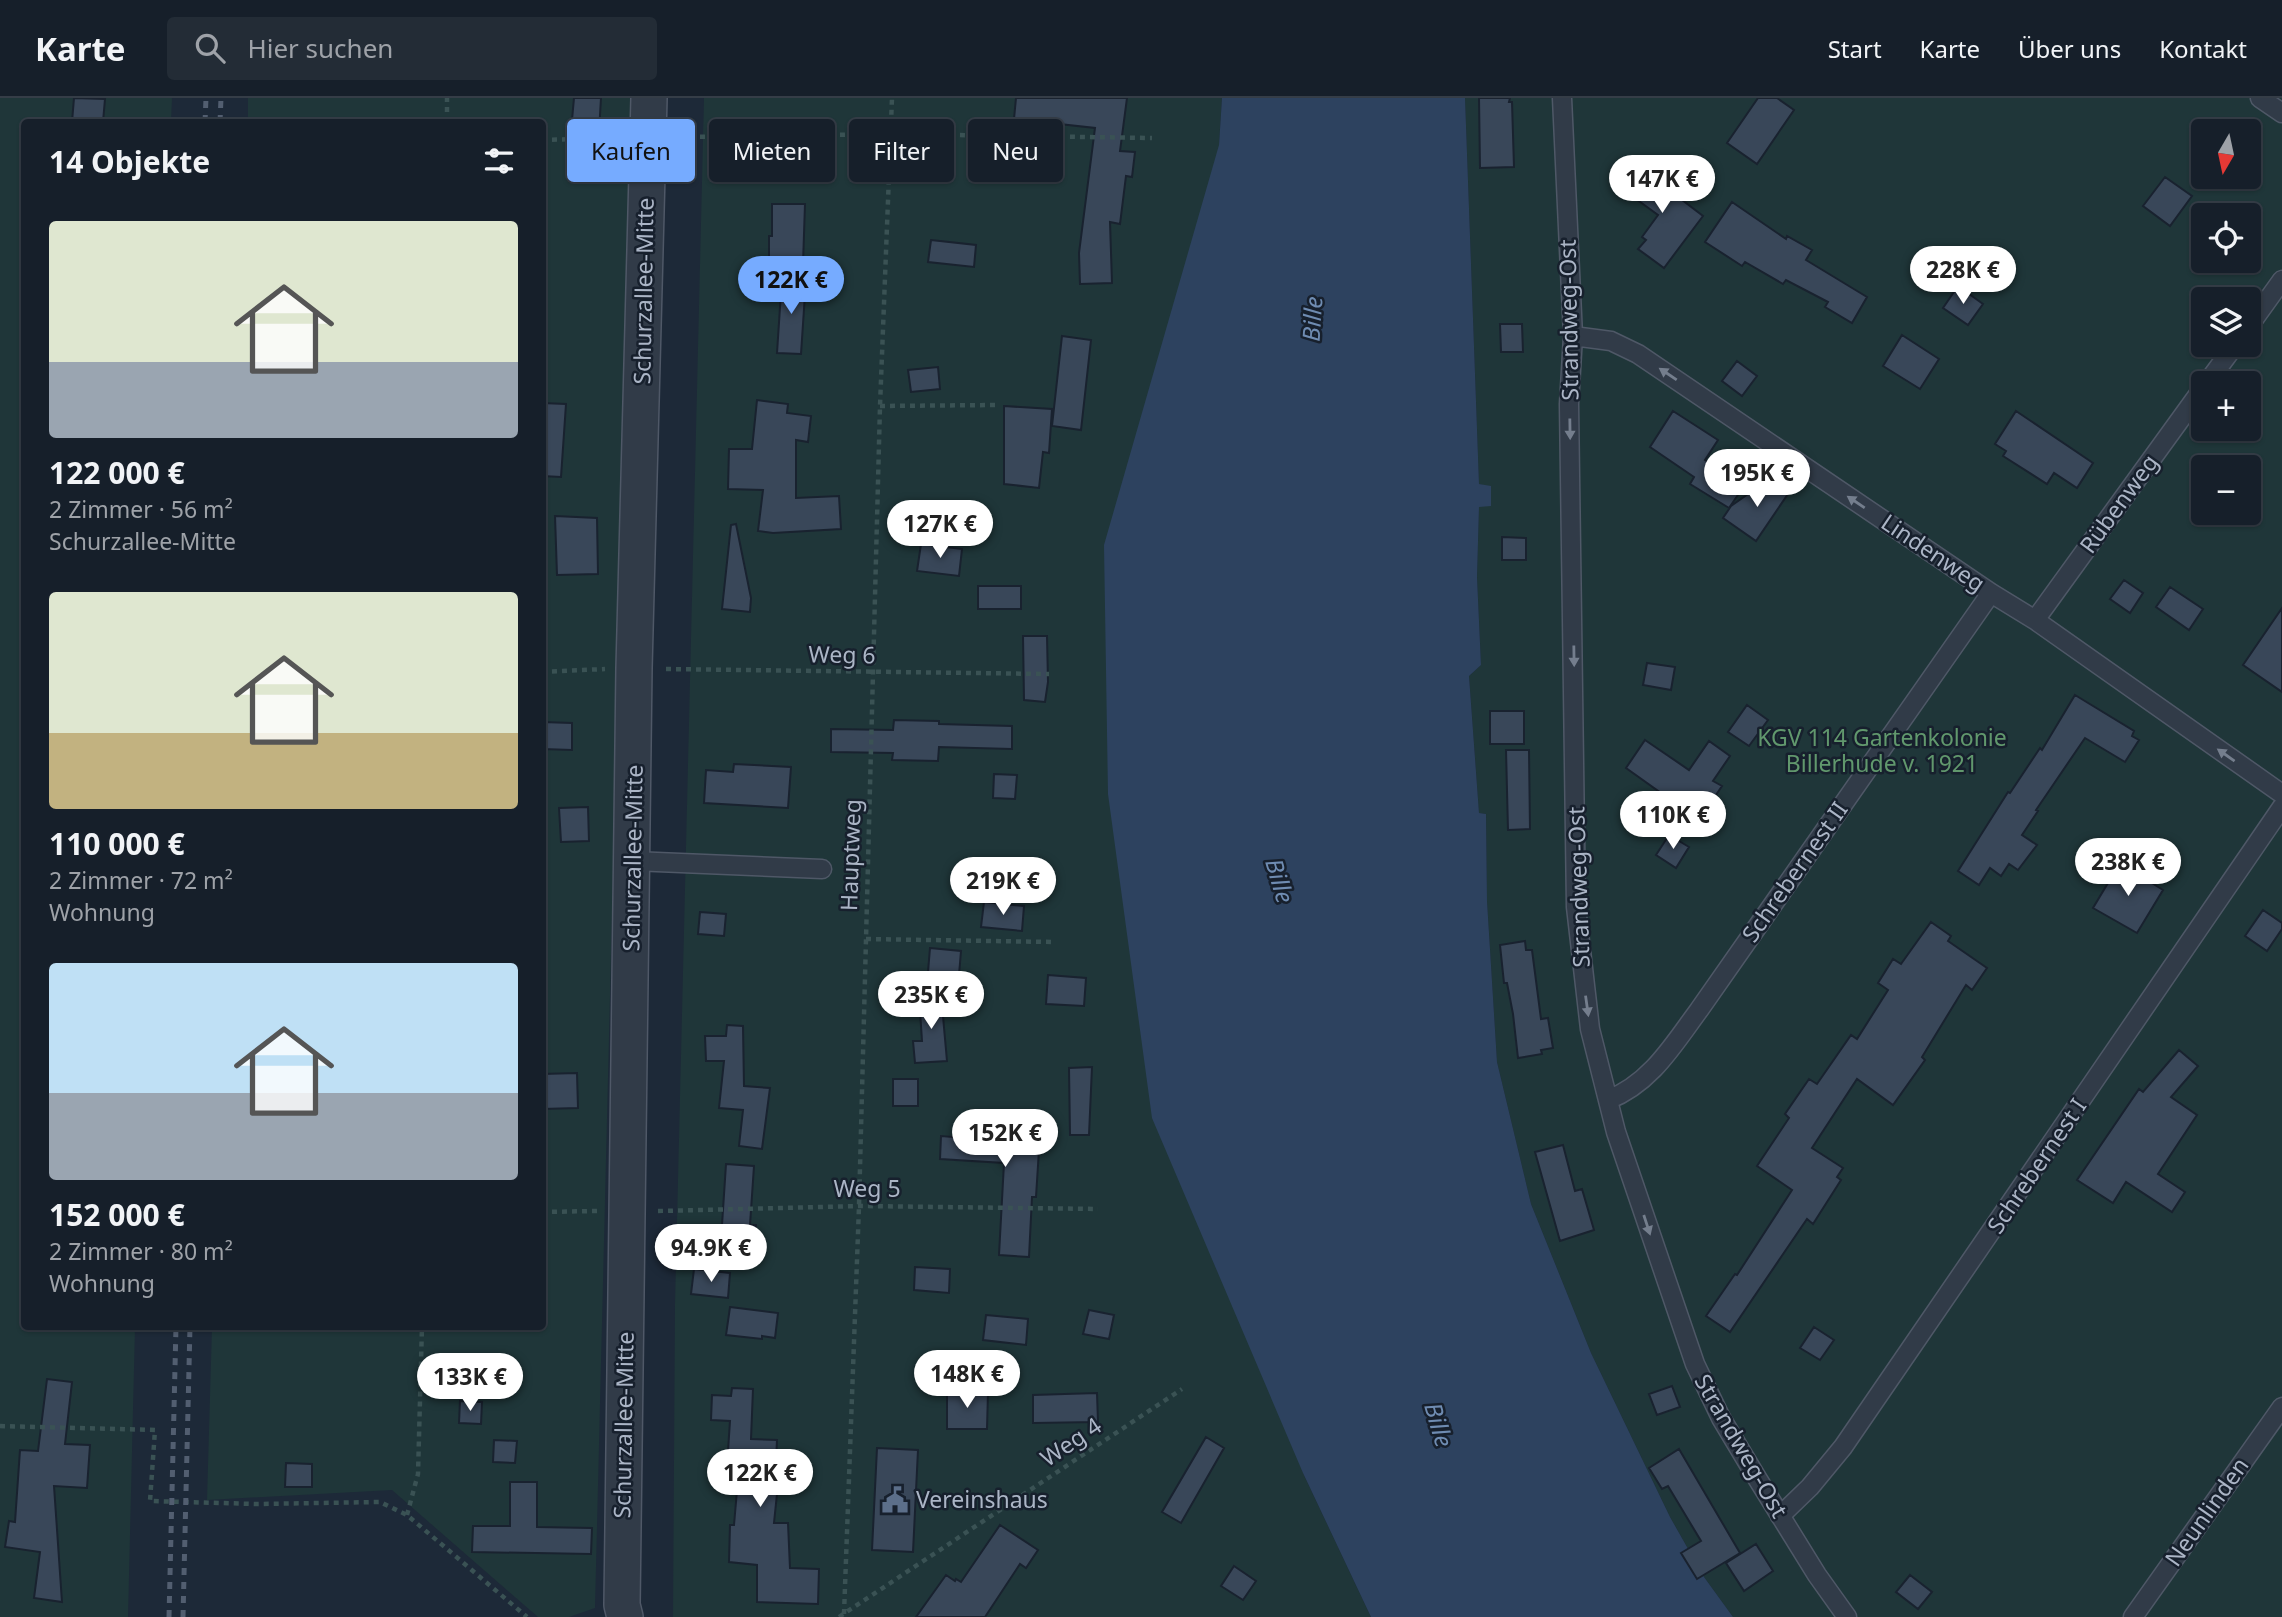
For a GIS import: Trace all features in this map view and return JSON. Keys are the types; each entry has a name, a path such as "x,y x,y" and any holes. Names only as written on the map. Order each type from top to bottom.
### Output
{"street":[{"name":"Schurzallee-Mitte","path":"648,119 649,98"},
{"name":"Schurzallee-Mitte","path":"625,1617 622,1605 622,1475 634,668 647,182"}],"lane":[{"name":"Strandweg-Ost","path":"1562,98 1573,336 1569,404 1576,906 1590,1029 1616,1132 1695,1364 1721,1418 1780,1516 1847,1617"},
{"path":"2260,98 2282,113"},
{"path":"2261,309 2282,280"},
{"name":"Lindenweg","path":"1573,336 1611,341 1638,354 2035,620 2282,794"},
{"name":"Rübenweg","path":"2035,620 2191,405"},
{"name":"Schrebernest II","path":"1608,1100 1628,1091 1653,1071 1699,1010 1991,593"},
{"name":"Schrebernest I","path":"1780,1516 1810,1487 1843,1447 2282,807"},
{"path":"633,861 822,869"},
{"name":"Neunlinden","path":"2133,1617 2282,1407"}],"path":[{"path":"447,98 447,119"},
{"name":"Hauptweg","path":"891,119 892,98"},
{"path":"695,136 849,135"},
{"path":"954,135 1152,138"},
{"path":"546,140 567,139"},
{"name":"Hauptweg","path":"842,1615 859,1206 880,406 889,182"},
{"path":"880,406 998,405"},
{"name":"Weg 6","path":"546,672 634,668 1049,674"},
{"path":"866,939 1054,942"},
{"name":"Weg 5","path":"679,1210 859,1206 1098,1209"},
{"path":"546,1212 628,1211"},
{"path":"407,1515 418,1474 422,1330"},
{"name":"Weg 4","path":"842,1615 1182,1389"},
{"path":"0,1426 155,1430 150,1501 256,1504 380,1502 407,1515 527,1617"}],"green space":[{"path":"0,98 172,98 171,119 21,119 21,1330 135,1330 128,1617 0,1617"},
{"path":"248,98 632,98 631,119 567,119 567,182 630,182 595,1608 569,1617 538,1617 392,1490 207,1500 212,1330 546,1330 546,119 248,119"},
{"path":"704,98 1222,98 1219,145 1303,1473 1371,1617 673,1617 675,1305"},
{"name":"KGV 114 Gartenkolonie Billerhude v. 1921","path":"1465,98 2282,98 2282,1617 1733,1617 1704,1577 1670,1517 1591,1353 1531,1204 1497,1062 1487,901 1486,814 1479,813 1469,676 1481,665 1477,577 1479,506 1491,506 1491,487 1479,484"}],"water":[{"name":"Bille","path":"1222,98 1465,98 1479,484 1491,486 1491,506 1479,507 1477,577 1481,665 1469,676 1479,813 1486,814 1487,901 1497,1062 1531,1204 1591,1353 1670,1517 1704,1577 1733,1617 1371,1617 1303,1473 1152,1118 1108,794 1104,545 1219,145"}],"building":[{"path":"74,98 105,99 103,119 72,119"},
{"path":"574,98 601,98 600,119 572,119"},
{"path":"1016,98 1127,98 1120,151 1135,152 1132,177 1126,176 1120,224 1110,222 1112,283 1080,284 1079,253 1095,128 1063,124 1063,119 1014,119"},
{"path":"1479,98 1510,98 1514,167 1480,168"},
{"path":"1758,98 1777,98 1794,110 1757,164 1727,143"},
{"path":"1637,165 1681,191 1677,196 1703,216 1664,268 1638,249 1646,240 1642,237 1658,215 1621,188"},
{"path":"2165,177 2192,196 2170,226 2143,206"},
{"path":"1732,202 1786,239 1787,236 1812,250 1806,260 1867,297 1852,323 1825,307 1828,302 1786,280 1783,284 1745,262 1742,266 1705,242"},
{"path":"772,204 805,204 803,264 769,263"},
{"path":"931,240 976,245 974,267 928,262"},
{"path":"782,277 806,279 801,354 777,353"},
{"path":"1958,286 1983,304 1968,325 1943,308"},
{"path":"1500,324 1522,324 1523,352 1501,352"},
{"path":"1902,335 1939,359 1920,389 1883,366"},
{"path":"1062,336 1091,340 1081,430 1052,426"},
{"path":"1737,361 1757,376 1742,396 1722,381"},
{"path":"938,367 940,389 911,392 908,370"},
{"path":"757,400 788,404 787,413 811,416 808,442 796,440 796,498 839,496 841,529 773,533 758,531 763,490 728,489 729,449 752,449"},
{"path":"546,403 566,404 561,477 546,476"},
{"path":"1004,406 1052,409 1049,453 1043,452 1039,488 1004,484"},
{"path":"1673,411 1718,440 1705,460 1744,486 1729,508 1690,484 1694,477 1650,447"},
{"path":"2016,411 2093,463 2077,488 2054,473 2047,484 2003,456 2006,451 1995,444"},
{"path":"1771,478 1790,491 1756,541 1723,518 1731,506"},
{"path":"555,516 597,518 598,574 557,575"},
{"path":"736,524 751,598 750,612 722,609 731,525"},
{"path":"1502,537 1526,538 1526,560 1502,560"},
{"path":"921,544 962,549 959,576 917,571"},
{"path":"2124,580 2143,593 2130,613 2110,599"},
{"path":"978,586 1021,586 1021,609 978,609"},
{"path":"2170,587 2203,609 2189,630 2156,607"},
{"path":"2282,608 2282,692 2243,665"},
{"path":"1023,636 1047,636 1048,682 1045,702 1024,700"},
{"path":"1647,663 1675,667 1671,690 1643,685"},
{"path":"2075,695 2134,731 2132,736 2139,740 2125,762 2085,738 2022,835 2037,845 2018,870 2009,864 2001,876 1990,868 1979,885 1958,871 2008,792 2010,793 2040,748 2042,750"},
{"path":"1747,705 1768,720 1749,746 1728,732"},
{"path":"1490,711 1524,711 1524,744 1490,744"},
{"path":"894,720 1012,726 1012,749 939,747 938,761 892,760 893,753 831,752 831,729 893,730"},
{"path":"546,722 572,723 572,750 546,749"},
{"path":"1645,740 1689,770 1709,741 1730,756 1713,781 1722,786 1699,820 1626,768"},
{"path":"1506,750 1529,750 1530,829 1508,830"},
{"path":"734,764 791,767 788,808 704,803 706,770 733,772"},
{"path":"994,774 1017,775 1015,799 993,798"},
{"path":"588,807 589,841 561,842 559,808"},
{"path":"1669,835 1689,847 1676,868 1656,855"},
{"path":"2120,863 2163,890 2137,933 2093,908"},
{"path":"984,902 1024,906 1022,931 981,927"},
{"path":"2263,910 2282,923 2282,929 2267,951 2245,936"},
{"path":"700,912 726,914 724,936 698,934"},
{"path":"1931,922 1951,936 1948,941 1987,968 1972,990 1966,985 1922,1057 1925,1060 1893,1105 1857,1079 1812,1148 1843,1168 1837,1177 1841,1180 1813,1224 1807,1219 1730,1332 1706,1316 1735,1274 1737,1275 1792,1190 1757,1166 1789,1118 1785,1114 1809,1079 1817,1084 1851,1035 1857,1039 1888,990 1878,983 1893,959 1901,964"},
{"path":"1525,941 1526,950 1532,950 1541,1019 1548,1018 1553,1048 1541,1050 1542,1054 1518,1058 1500,945"},
{"path":"930,948 961,951 959,975 928,972"},
{"path":"1048,975 1086,978 1084,1006 1046,1004"},
{"path":"941,994 947,1061 915,1063 913,1041 922,1041 919,995"},
{"path":"727,1025 743,1026 744,1086 770,1088 762,1149 739,1146 743,1110 719,1108 724,1061 706,1061 705,1036 726,1036"},
{"path":"2179,1050 2198,1066 2171,1097 2197,1115 2158,1174 2185,1192 2172,1212 2126,1182 2113,1203 2077,1180 2139,1089 2143,1092"},
{"path":"1092,1067 1089,1135 1070,1135 1069,1068"},
{"path":"577,1073 578,1108 546,1109 546,1074"},
{"path":"893,1079 918,1079 918,1106 893,1106"},
{"path":"967,1114 1041,1118 1036,1197 1032,1197 1029,1257 999,1255 1004,1163 940,1159 941,1136 965,1138"},
{"path":"1563,1145 1575,1191 1582,1189 1594,1230 1560,1241 1535,1152"},
{"path":"726,1164 754,1166 750,1225 756,1225 756,1252 713,1253 713,1225 722,1225"},
{"path":"915,1267 950,1269 949,1293 914,1290"},
{"path":"694,1269 730,1273 728,1298 691,1294"},
{"path":"730,1307 778,1313 775,1338 726,1335"},
{"path":"1089,1310 1114,1315 1109,1339 1083,1334"},
{"path":"986,1315 1028,1319 1026,1345 983,1340"},
{"path":"1814,1327 1834,1340 1820,1360 1800,1348"},
{"path":"47,1379 72,1382 65,1444 90,1445 87,1488 54,1486 62,1602 34,1598 40,1552 5,1547 9,1521 15,1522 20,1450 38,1451"},
{"path":"1672,1386 1680,1407 1657,1415 1649,1394"},
{"path":"732,1388 753,1389 751,1439 777,1440 775,1484 778,1484 774,1523 788,1523 790,1568 819,1569 818,1604 757,1602 757,1565 729,1562 730,1525 734,1525 739,1467 727,1466 730,1421 711,1420 712,1395 731,1396"},
{"path":"947,1392 988,1392 987,1429 947,1429"},
{"path":"1097,1393 1098,1422 1033,1423 1033,1395"},
{"path":"460,1401 482,1402 481,1424 459,1423"},
{"path":"1206,1437 1224,1448 1181,1523 1162,1512"},
{"path":"494,1440 517,1441 515,1463 493,1462"},
{"name":"Vereinshaus","path":"877,1448 918,1450 913,1552 872,1550"},
{"path":"1679,1449 1740,1553 1697,1579 1681,1553 1701,1541 1668,1486 1662,1489 1649,1468"},
{"path":"286,1463 312,1464 312,1487 285,1487"},
{"path":"510,1482 537,1482 537,1527 592,1528 591,1554 472,1552 473,1526 510,1526"},
{"path":"1000,1525 1038,1550 1026,1568 1020,1564 985,1617 916,1617 946,1575 961,1582"},
{"path":"1756,1544 1773,1571 1744,1591 1726,1563"},
{"path":"1234,1566 1256,1581 1243,1600 1221,1586"},
{"path":"1910,1575 1932,1592 1918,1609 1896,1592"}],"railway":[{"path":"205,119 206,98"},
{"path":"220,119 221,98"},
{"path":"169,1617 176,1330"},
{"path":"183,1617 190,1330"}],"place":[{"name":"Vereinshaus","path":"895,1500"}]}
